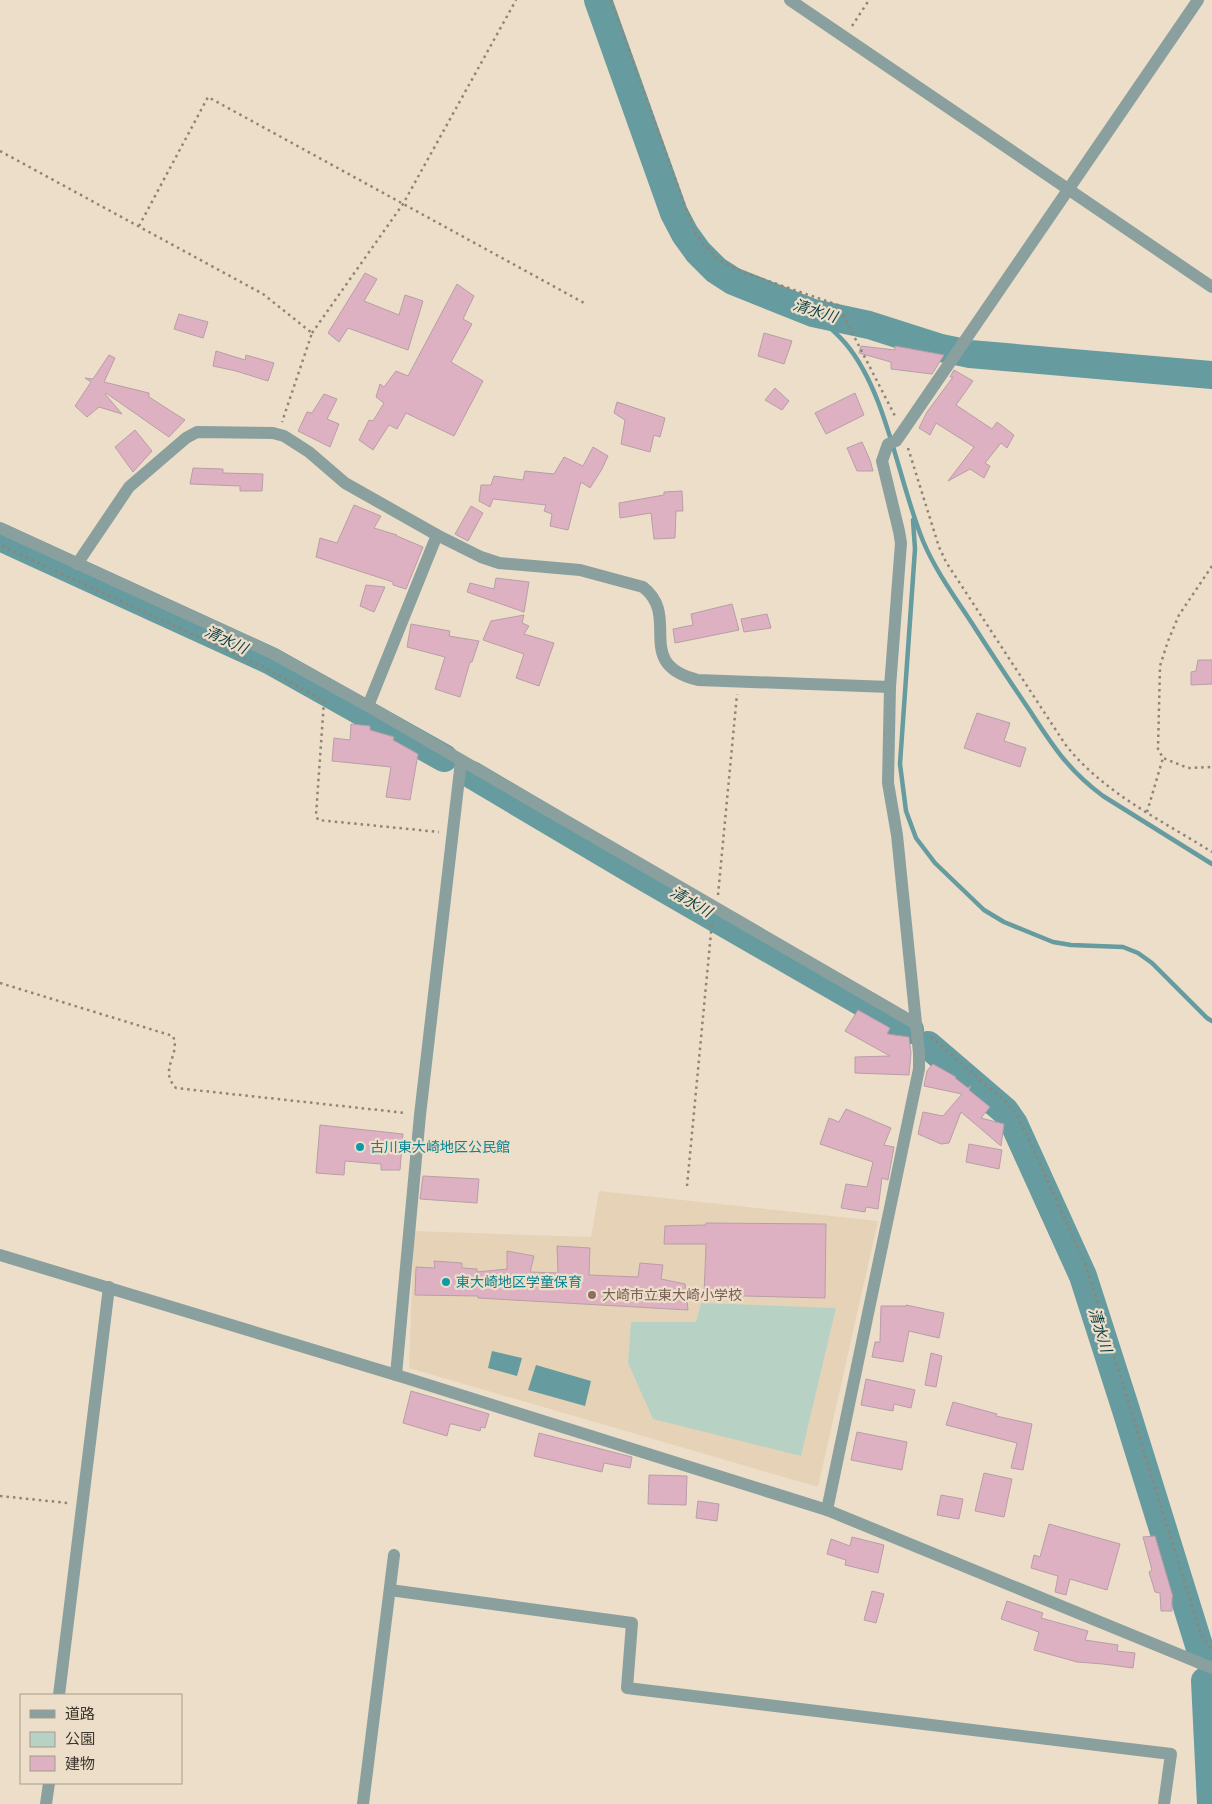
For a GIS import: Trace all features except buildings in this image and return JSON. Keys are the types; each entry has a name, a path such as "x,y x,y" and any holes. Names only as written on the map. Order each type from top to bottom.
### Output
{"street":[{"path":"790,0 1212,287"},
{"path":"827,1510 919,1069 897,835 888,783 890,687 901,544 882,461 1198,0"},
{"path":"77,564 129,488 186,438 197,432 273,433 284,436 309,452 345,483 480,557 499,563 580,570 643,587 652,593 658,603 663,657 669,667 681,676 698,680 890,687"},
{"path":"0,528 272,653 368,706 916,1024"},
{"path":"368,706 437,535"},
{"path":"396,1375 420,1115 461,761"},
{"path":"0,1255 396,1375 827,1510 1212,1668"},
{"path":"59,1694 109,1287"},
{"path":"363,1804 394,1555"},
{"path":"390,1590 632,1624 627,1688 1171,1754 1164,1804"},
{"path":"46,1804 49,1784"}],"path":[{"path":"284,436 281,424 312,333 402,204 516,0"},
{"path":"611,0 694,231 704,246 720,261 745,274 838,305 870,366 896,439 946,562 1065,744 1078,760 1116,792 1212,852"},
{"path":"844,38 869,0"},
{"path":"139,226 208,97 586,304"},
{"path":"0,151 263,294 312,333"},
{"path":"0,545 267,669 324,701 316,815 318,820 453,834"},
{"path":"1212,566 1179,615 1160,666 1158,749 1163,758 1188,768 1212,768"},
{"path":"717,908 738,681"},
{"path":"1147,812 1163,758"},
{"path":"687,1186 712,922"},
{"path":"0,983 173,1036 176,1043 168,1072 170,1081 176,1088 420,1115"},
{"path":"916,1024 1006,1102 1016,1114 1025,1131 1085,1263 1201,1635 1212,1651"},
{"path":"0,1496 81,1504"}],"shaded area":[{"name":"大崎市立東大崎小学校","path":"599,1191 878,1221 818,1487 409,1368 414,1231 591,1237"}],"green space":[{"path":"701,1303 836,1308 801,1456 653,1419 628,1363 631,1322 696,1322"}],"water":[{"path":"492,1351 522,1358 517,1376 488,1368"},
{"path":"536,1365 591,1381 585,1406 528,1390"}],"waterway":[{"name":"清水川","path":"598,0 674,213 685,234 698,252 716,270 733,281 813,313 869,325 941,348 970,354 1212,375"},
{"path":"813,313 846,344 860,364 872,387 882,412 914,517 923,541 940,575 1054,746 1080,777 1103,796 1212,864"},
{"path":"913,520 915,549 900,764 906,811 916,838 935,863 984,910 1004,922 1053,942 1071,945 1123,947 1138,953 1152,963 1212,1021"},
{"name":"清水川","path":"0,537 271,661 444,758"},
{"name":"清水川","path":"472,775 644,877 910,1030"},
{"name":"清水川","path":"928,1045 1005,1111 1014,1124 1083,1276 1202,1655"},
{"name":"清水川","path":"1205,1681 1211,1804"}],"place":[{"name":"古川東大崎地区公民館","path":"360,1147"},
{"name":"東大崎地区学童保育","path":"446,1282"},
{"name":"大崎市立東大崎小学校","path":"592,1295"}]}
